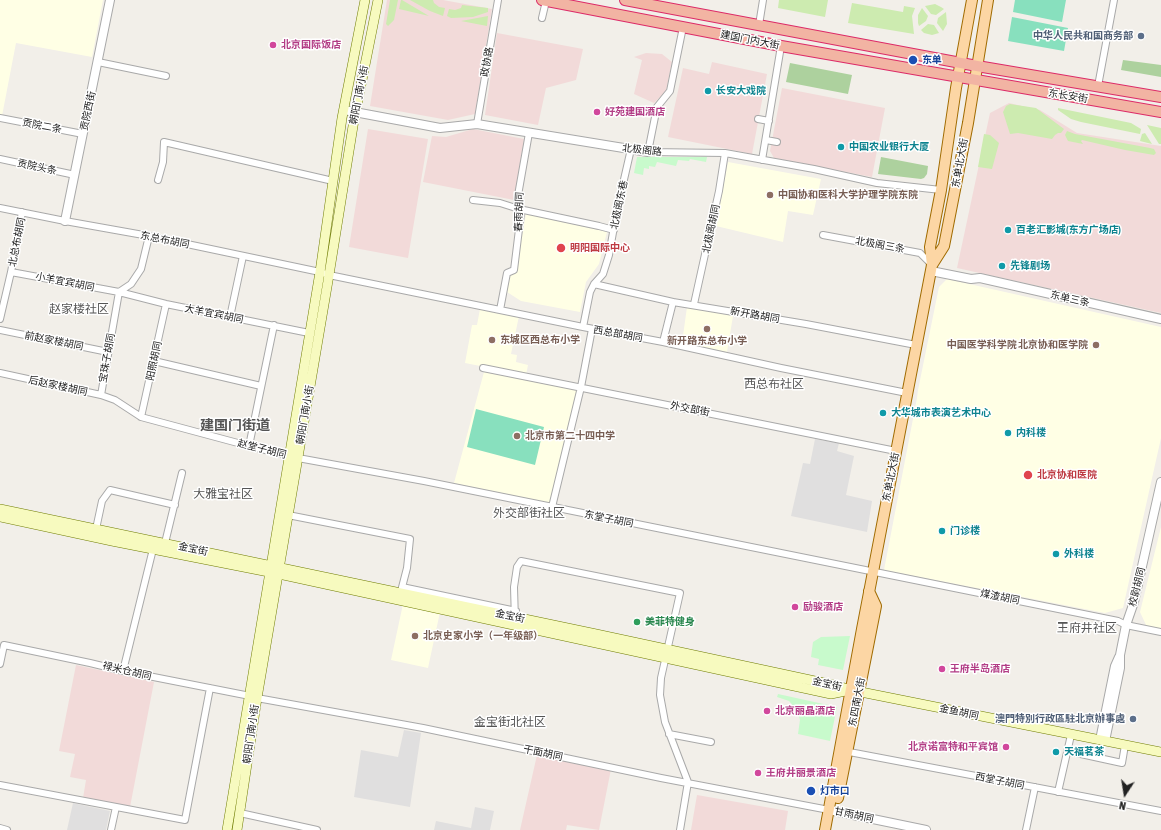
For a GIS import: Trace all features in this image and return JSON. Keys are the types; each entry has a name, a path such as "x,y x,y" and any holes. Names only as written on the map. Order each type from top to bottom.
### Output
{"highway":[{"name":"建国门内大街","path":"544,0 781,46 975,80"},
{"name":"建国门内大街","path":"625,0 655,3 759,25 977,66"},
{"name":"东长安街","path":"977,66 1161,97"},
{"name":"东长安街","path":"975,80 1161,112"}],"main road":[{"name":"朝阳门南小街","path":"275,570 288,515 309,333 320,272 344,110 365,0"},
{"name":"朝阳门南小街","path":"227,830 253,697 294,456 330,275 355,112 378,0"},
{"name":"东单北大街","path":"855,690 869,591 931,268 930,247 941,190 972,0"},
{"name":"东单北大街","path":"931,268 944,246 975,80 988,0"},
{"name":"金宝街","path":"0,509 166,544 275,570"},
{"name":"金宝街","path":"0,516 153,549 401,594 515,618 666,653 831,694 855,690"},
{"name":"金鱼胡同","path":"855,690 1071,735 1161,752"},
{"name":"东四南大街","path":"825,830 844,751 855,690"},
{"name":"朝阳门南小街","path":"237,830 253,697"}],"street":[{"name":"贡院西街","path":"65,221 110,0"},
{"name":"政协路","path":"476,124 498,0"},
{"path":"542,18 544,0"},
{"path":"759,25 763,0"},
{"path":"1098,86 1114,0"},
{"path":"648,152 657,107 670,91 683,27"},
{"path":"762,160 781,46"},
{"path":"98,62 166,76"},
{"name":"北极阁路","path":"344,110 440,128 476,124 648,152 725,153 814,169 877,183 941,190"},
{"name":"贡院二条","path":"0,118 83,134"},
{"path":"758,119 769,121"},
{"name":"春雨胡同","path":"500,310 507,273 514,270 521,214 517,201 529,133"},
{"path":"766,140 777,142"},
{"path":"158,180 163,162 164,142 333,181"},
{"name":"北极阁东巷","path":"583,327 590,292 602,274 609,256 631,149"},
{"name":"北极阁胡同","path":"694,304 719,191 725,153"},
{"name":"贡院头条","path":"0,159 74,175"},
{"path":"473,200 500,203 519,209 614,230"},
{"name":"东总布胡同","path":"0,208 149,236 330,275"},
{"name":"北总布胡同","path":"0,319 11,272 22,212"},
{"name":"北极阁三条","path":"823,235 920,253 931,268"},
{"path":"119,292 131,284 140,269 149,236"},
{"path":"230,317 243,256"},
{"name":"东单三条","path":"931,268 972,274 980,278 1161,319"},
{"name":"小羊宜宾胡同","path":"11,272 119,292"},
{"name":"西总部胡同","path":"330,275 907,393"},
{"name":"新开路胡同","path":"594,284 673,302 694,304 916,345"},
{"name":"大羊宜宾胡同","path":"119,292 166,304 309,333"},
{"name":"宝珠子胡同","path":"101,395 119,292"},
{"path":"663,342 673,302"},
{"name":"阳照胡同","path":"142,417 166,304"},
{"path":"250,446 274,325"},
{"path":"552,507 581,387 592,329"},
{"name":"前赵家楼胡同","path":"0,330 108,352"},
{"path":"154,361 261,386"},
{"name":"外交部街","path":"483,368 896,451"},
{"name":"后赵家楼胡同","path":"0,374 101,395 115,400"},
{"name":"赵堂子胡同","path":"115,400 142,417 250,446 294,456"},
{"name":"东堂子胡同","path":"294,456 873,572"},
{"path":"166,544 182,473"},
{"name":"校尉胡同","path":"1102,741 1115,666 1120,655 1126,625 1134,602 1161,482"},
{"path":"96,529 102,502 110,490 175,505"},
{"name":"校尉胡同","path":"1153,520 1159,513 1161,506"},
{"path":"288,515 410,539 407,568 401,594 515,618 514,587 517,567 521,561 680,593 661,678 660,695 665,722 688,782 680,830"},
{"path":"123,671 153,549"},
{"name":"煤渣胡同","path":"873,572 1118,621 1126,625 1161,632"},
{"name":"禄米仓胡同","path":"0,664 4,645 253,697"},
{"path":"0,785 185,820 210,688"},
{"name":"干面胡同","path":"253,697 423,728 619,769 829,810"},
{"path":"669,734 711,742"},
{"path":"1058,792 1071,735"},
{"path":"1067,751 1122,762 1125,745"},
{"name":"西堂子胡同","path":"844,751 1161,811"},
{"path":"1026,830 1035,788"},
{"path":"112,830 116,807"},
{"name":"甘雨胡同","path":"829,810 926,830"},
{"path":"240,813 317,830"},
{"path":"0,828 8,830"}],"shaded area":[{"path":"0,0 103,0 92,57 16,43 2,116 0,115"},
{"path":"387,0 443,0 492,9 475,114 448,120 370,106"},
{"path":"497,33 583,49 576,80 546,88 538,125 485,115"},
{"path":"646,53 662,54 672,62 666,91 654,103 634,94 642,60 634,57"},
{"path":"712,62 767,74 752,154 668,137 683,68 709,74"},
{"path":"782,88 885,108 872,177 774,158 770,151"},
{"path":"1009,103 1040,110 1077,133 1161,146 1161,313 957,268 990,113"},
{"path":"368,129 428,139 408,258 349,247"},
{"path":"473,129 524,139 514,200 423,182 432,136 446,137"},
{"name":"中国协和医科大学护理学院东院","path":"728,162 821,179 813,215 788,211 783,242 716,226"},
{"name":"明阳国际中心","path":"526,214 607,232 599,264 586,282 580,312 521,301 507,292 510,276 515,273"},
{"name":"北京协和医院","path":"947,279 1161,327 1161,438 1123,608 1105,613 884,570 939,287"},
{"name":"新开路东总布小学","path":"687,307 733,316 727,352 682,343"},
{"name":"东城区西总布小学","path":"480,309 519,316 511,354 517,355 516,362 528,365 526,375 465,363 472,325 477,325"},
{"name":"北京市第二十四中学","path":"484,372 578,390 550,503 454,483"},
{"path":"815,439 839,443 837,451 854,456 846,495 872,501 867,532 791,516 803,463 810,464"},
{"path":"1161,527 1161,629 1147,627 1140,612"},
{"name":"北京史家小学（一年级部）","path":"403,604 440,612 428,668 391,660"},
{"path":"76,665 154,682 130,807 83,798 86,780 70,777 75,754 59,751"},
{"path":"404,730 421,733 410,807 354,797 361,750 398,757"},
{"path":"537,755 611,769 599,830 567,825 566,830 520,830"},
{"path":"697,795 788,811 785,830 691,830"},
{"path":"73,803 110,811 106,830 67,830"},
{"path":"475,807 494,811 490,830 434,830 436,821 471,828"}],"green space":[{"path":"390,0 398,0 394,20 388,26 386,24"},
{"path":"402,0 429,16 399,9"},
{"path":"410,0 433,0 439,7 445,8 443,16 430,11"},
{"path":"779,0 828,0 825,17 778,8"},
{"path":"1015,0 1066,0 1062,22 1013,12"},
{"path":"852,3 903,12 904,6 915,8 912,16 914,34 848,23"},
{"path":"935,4 944,9 936,15 931,14 925,6"},
{"path":"462,5 488,8 488,12 473,17 451,18 447,16 449,9 455,10 461,8"},
{"path":"922,8 928,16 926,21 919,26 918,15"},
{"path":"946,12 947,24 943,31 937,23 938,18"},
{"path":"488,16 487,26 461,21"},
{"path":"1012,17 1068,28 1064,51 1008,41"},
{"path":"928,24 934,25 939,33 932,35 924,33 921,30"},
{"path":"1123,60 1161,65 1161,77 1121,70"},
{"path":"790,63 852,75 848,94 786,82"},
{"path":"1010,104 1036,108 1064,129 1052,139 1018,133 1010,134 1003,112 1006,106"},
{"path":"1058,108 1131,123 1141,129 1140,134 1071,119 1058,110"},
{"path":"1147,125 1161,128 1161,144 1159,144"},
{"path":"1067,131 1075,134 1150,148 1154,149 1156,153 1154,155 1125,150 1082,140 1081,141 1083,144 1068,141 1065,135"},
{"path":"1145,133 1152,144 1140,141 1142,134"},
{"path":"984,134 990,135 999,143 992,169 978,167"},
{"path":"637,157 707,157 706,162 690,159 689,161 678,160 676,166 657,162 655,167 649,166 649,169 644,168 643,175 634,173"},
{"path":"881,157 928,166 927,174 921,179 878,174"},
{"path":"476,409 544,427 535,465 467,447"},
{"path":"850,636 843,670 818,665 819,659 811,657 813,642 821,637"},
{"path":"778,694 837,707 830,741 798,734 800,720 797,710 789,701 777,697"}],"place":[{"name":"中华人民共和国商务部","path":"1141,36"},
{"name":"北京国际饭店","path":"273,45"},
{"name":"东单","path":"913,60"},
{"name":"长安大戏院","path":"708,91"},
{"name":"好苑建国酒店","path":"597,112"},
{"name":"中国农业银行大厦","path":"841,147"},
{"name":"中国协和医科大学护理学院东院","path":"770,195"},
{"name":"百老汇影城(东方广场店)","path":"1008,230"},
{"name":"明阳国际中心","path":"561,248"},
{"name":"先锋剧场","path":"1002,266"},
{"name":"新开路东总布小学","path":"707,329"},
{"name":"东城区西总布小学","path":"492,340"},
{"name":"中国医学科学院 北京协和医学院","path":"1096,345"},
{"name":"大华城市表演艺术中心","path":"883,413"},
{"name":"内科楼","path":"1008,433"},
{"name":"北京市第二十四中学","path":"517,436"},
{"name":"北京协和医院","path":"1028,475"},
{"name":"门诊楼","path":"942,531"},
{"name":"外科楼","path":"1056,554"},
{"name":"励骏酒店","path":"795,607"},
{"name":"美菲特健身","path":"637,622"},
{"name":"北京史家小学（一年级部）","path":"415,636"},
{"name":"王府半岛酒店","path":"942,669"},
{"name":"北京丽晶酒店","path":"767,711"},
{"name":"澳門特別行政區駐北京辦事處","path":"1133,719"},
{"name":"北京诺富特和平宾馆","path":"1006,747"},
{"name":"天福茗茶","path":"1056,752"},
{"name":"王府井丽景酒店","path":"758,773"},
{"name":"灯市口","path":"811,791"}],"district":[{"name":"赵家楼社区","path":"79,309"},
{"name":"西总布社区","path":"774,384"},
{"name":"建国门街道","path":"235,426"},
{"name":"大雅宝社区","path":"223,494"},
{"name":"外交部街社区","path":"529,513"},
{"name":"王府井社区","path":"1087,628"},
{"name":"金宝街北社区","path":"510,722"}]}
